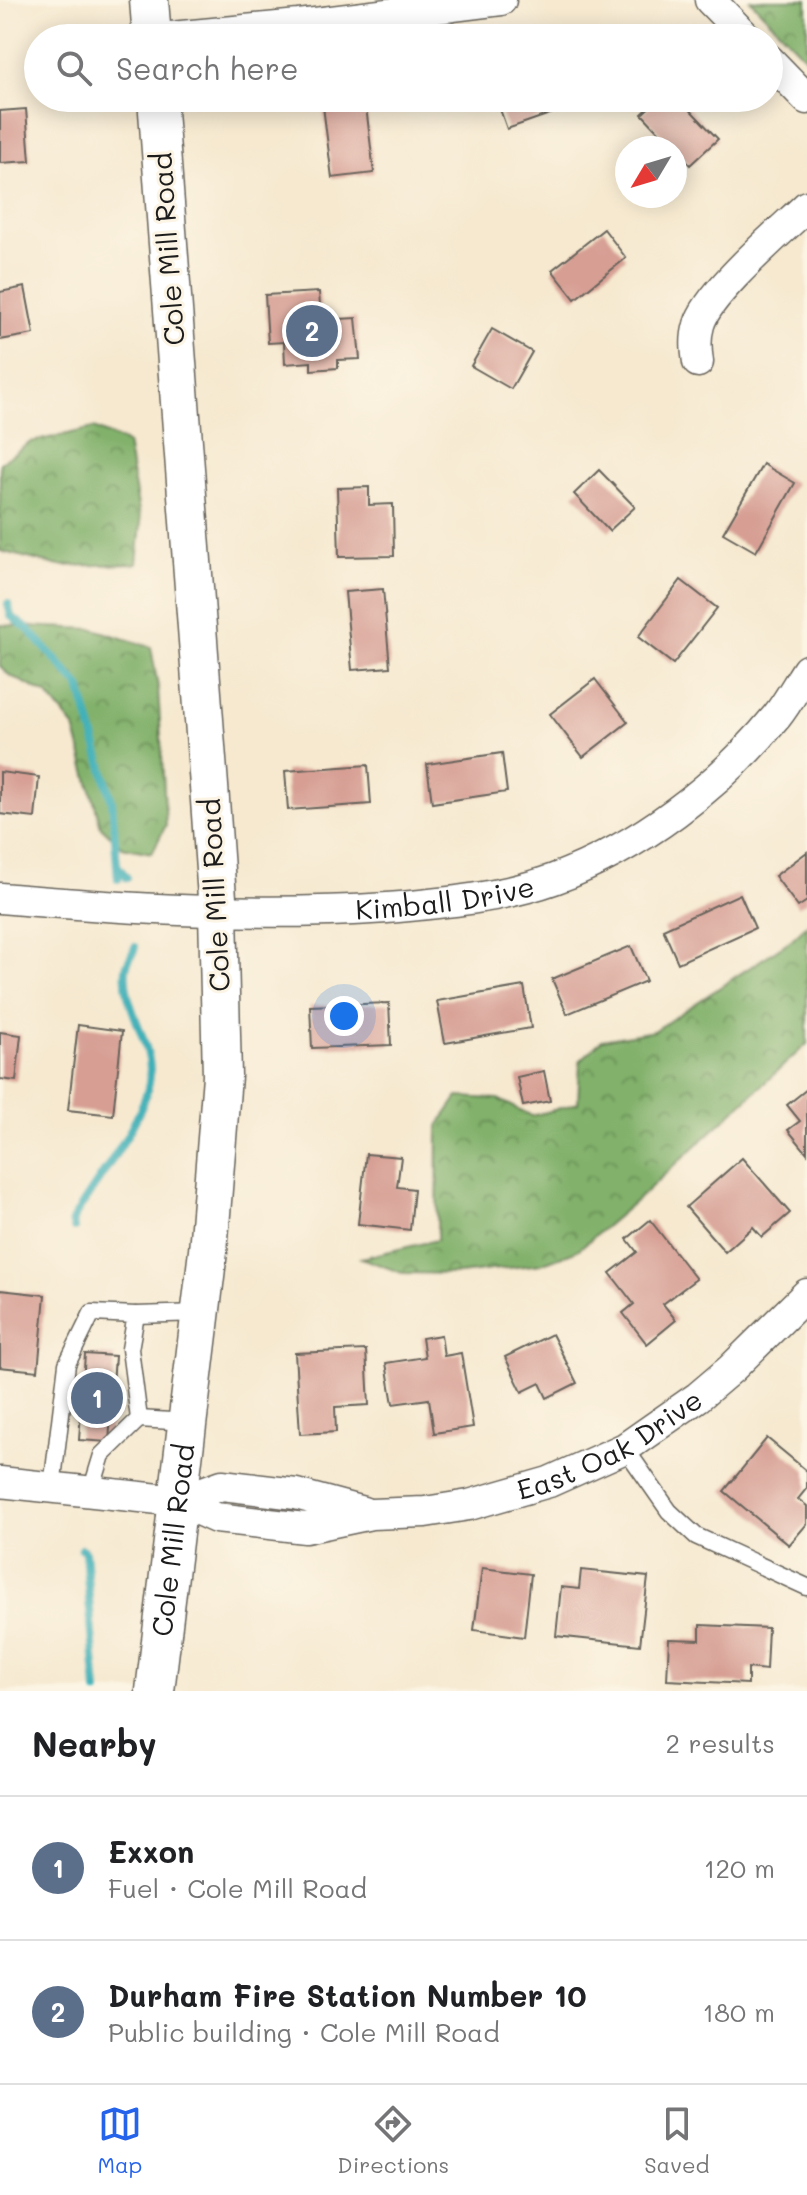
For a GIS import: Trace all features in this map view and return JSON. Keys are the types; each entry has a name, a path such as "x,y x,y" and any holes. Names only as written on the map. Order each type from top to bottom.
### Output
{"street":[{"path":"149,0 151,24"},
{"path":"307,24 501,0"},
{"path":"710,0 733,24"},
{"path":"783,74 807,99"},
{"name":"Cole Mill Road","path":"155,1691 200,1313 222,1076 218,912 158,112"},
{"path":"698,362 695,345 699,323 711,301 807,206"},
{"name":"Kimball Drive","path":"0,898 218,912 337,910 475,899 553,879 591,864 630,841 670,816 711,784 778,714 807,670"},
{"name":"East Oak Drive","path":"0,1482 178,1501 216,1518 305,1528 371,1514 425,1512 469,1505 549,1482 625,1448 698,1397 807,1294"}],"lane":[{"path":"52,1487 67,1364 92,1313 200,1313"},
{"path":"136,1315 130,1349 139,1419"},
{"path":"91,1491 102,1455 139,1419 187,1422"},
{"path":"625,1448 669,1511 696,1536 807,1587"}],"green space":[{"path":"750,0 807,0 807,59 783,34 783,24 773,24"},
{"path":"94,428 127,443 141,523 137,564 59,566 0,551 0,463 31,442"},
{"path":"0,625 94,629 151,647 158,687 166,825 152,853 122,847 101,827 74,727 48,695 9,675 0,666"},
{"path":"807,925 807,1044 578,1250 541,1264 459,1274 402,1273 361,1258 437,1240 438,1126 458,1097 498,1099 532,1116 578,1103 580,1061 602,1040 654,1031 791,940"}],"building":[{"path":"24,109 26,112 30,161 0,163 0,111"},
{"path":"324,112 367,112 374,173 332,178"},
{"path":"501,112 555,112 507,129"},
{"path":"644,112 692,112 718,139 690,165 687,162 687,136 663,136 642,114"},
{"path":"604,229 626,258 575,299 552,270"},
{"path":"25,287 34,334 0,340 0,292"},
{"path":"319,292 321,320 356,318 360,359 338,360 338,368 311,370 311,362 285,364 284,342 268,343 265,295"},
{"path":"492,329 532,352 511,389 471,366"},
{"path":"763,464 795,483 756,552 723,533"},
{"path":"599,470 635,507 609,531 574,494"},
{"path":"369,487 369,505 393,504 394,556 339,557 337,488"},
{"path":"681,580 717,608 673,664 638,637"},
{"path":"383,589 390,667 352,670 345,592"},
{"path":"595,679 628,722 583,757 550,714"},
{"path":"502,753 507,792 432,803 427,764"},
{"path":"368,765 371,804 288,810 285,771"},
{"path":"0,772 39,777 35,818 0,814"},
{"path":"807,852 807,901 798,907 775,876"},
{"path":"740,894 755,928 678,963 663,929"},
{"path":"631,946 646,981 567,1014 552,979"},
{"path":"524,986 531,1028 445,1043 437,1001"},
{"path":"389,1003 391,1045 312,1048 310,1006"},
{"path":"78,1025 122,1031 113,1115 68,1110"},
{"path":"0,1032 21,1035 16,1081 0,1079"},
{"path":"544,1071 550,1101 523,1106 517,1077"},
{"path":"807,1089 807,1153 788,1130 800,1121 787,1105"},
{"path":"366,1154 401,1157 397,1187 414,1189 410,1230 358,1224"},
{"path":"742,1158 790,1213 762,1237 753,1227 725,1252 686,1207"},
{"path":"650,1220 696,1279 663,1304 676,1320 647,1344 623,1313 634,1304 610,1273 637,1252 627,1239"},
{"path":"0,1290 45,1295 38,1371 0,1367"},
{"path":"552,1334 577,1383 547,1398 540,1383 522,1392 505,1357"},
{"path":"441,1335 444,1356 461,1353 473,1427 434,1433 429,1399 393,1404 386,1363 425,1357 422,1338"},
{"path":"366,1350 369,1405 335,1407 336,1432 300,1434 295,1353"},
{"path":"85,1354 115,1356 109,1442 79,1440"},
{"path":"767,1438 807,1471 807,1488 798,1499 807,1506 807,1524 789,1545 724,1491"},
{"path":"482,1568 531,1574 524,1637 474,1630"},
{"path":"581,1570 648,1577 640,1645 556,1636 561,1587 579,1589"},
{"path":"700,1625 768,1628 766,1670 748,1668 748,1684 667,1680 669,1639 700,1640"}],"waterway":[{"path":"8,604 11,616 29,630 80,687 112,801 118,879"},
{"path":"117,865 127,878"},
{"path":"74,1228 72,1221 132,1127 148,1087 149,1057 126,982 127,966 135,947"},
{"path":"82,1549 85,1552 97,1691"}],"place":[{"name":"Durham Fire Station Number 10","path":"312,331"},
{"name":"Exxon","path":"97,1398"}]}
